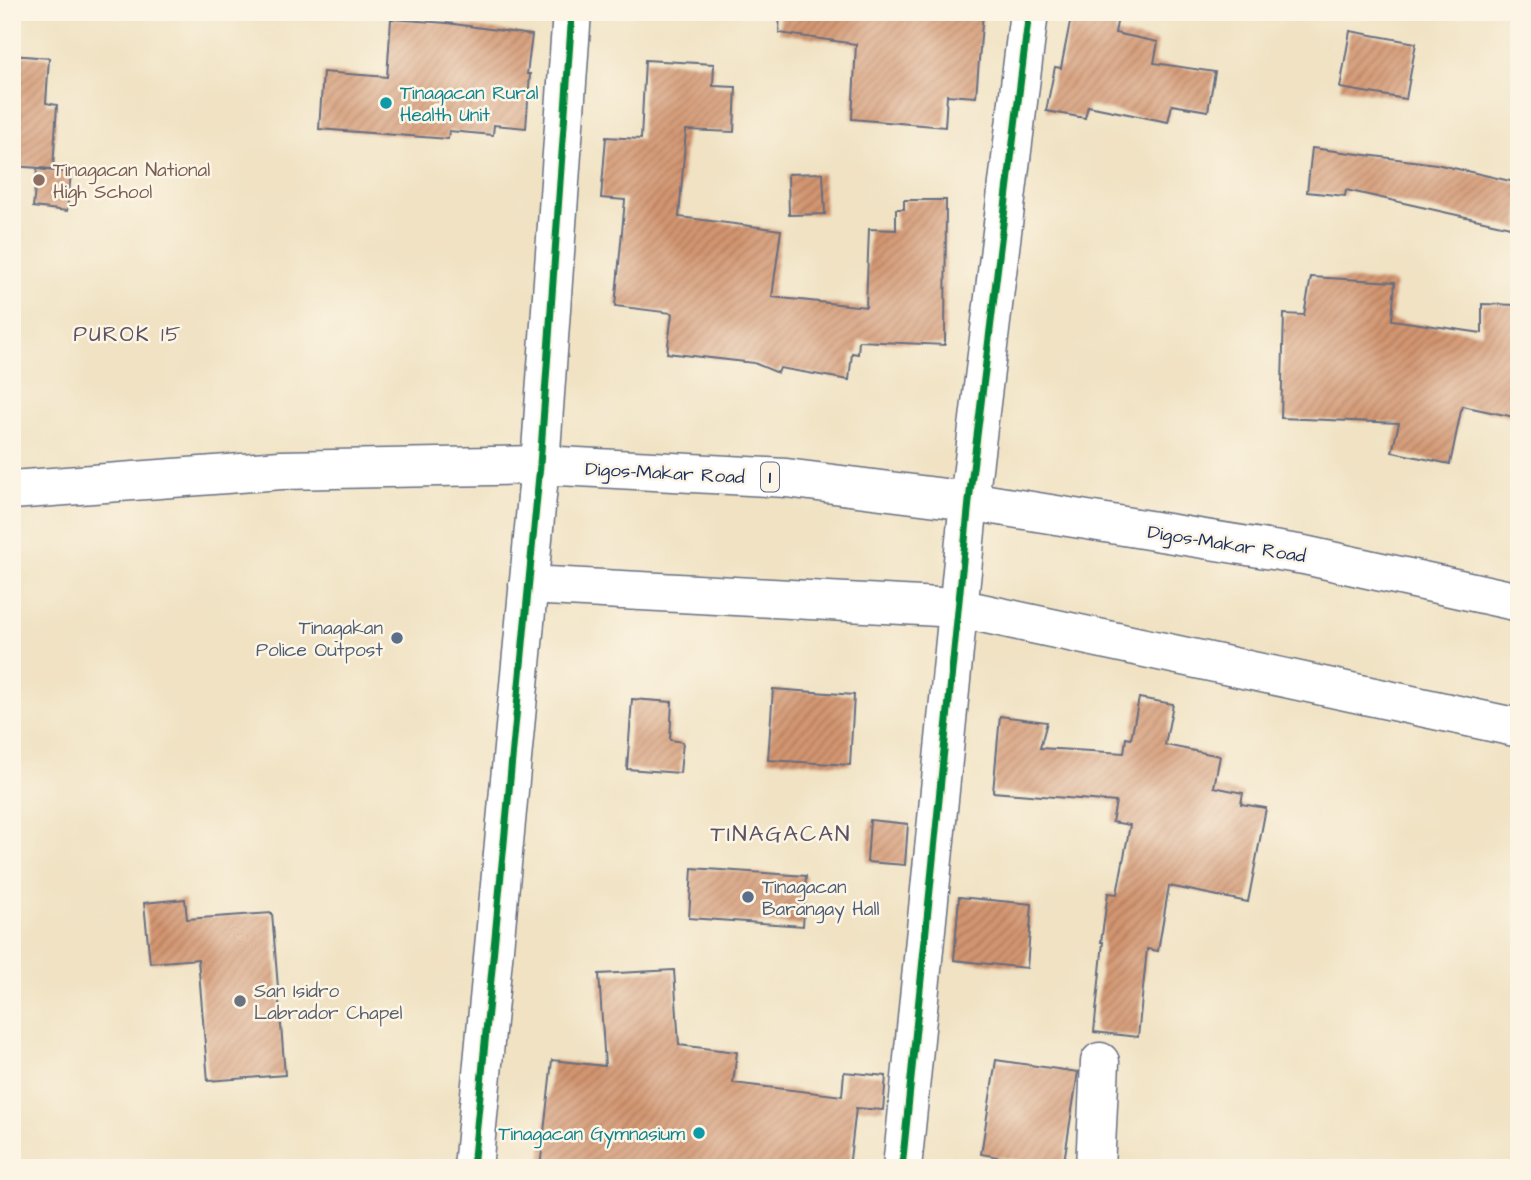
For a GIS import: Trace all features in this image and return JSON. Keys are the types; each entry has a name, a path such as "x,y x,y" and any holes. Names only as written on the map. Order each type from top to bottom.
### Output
{"main road":[{"path":"473,1168 540,465 572,12"},
{"path":"901,1168 969,501 1030,12"},
{"name":"Digos-Makar Road","path":"12,490 281,470 540,465 786,478 969,501 1304,555 1519,602"},
{"path":"528,585 958,608 1519,728"},
{"path":"1095,1168 1100,1062"}],"building":[{"path":"780,12 983,12 976,97 947,95 945,127 852,119 856,44 779,33"},
{"path":"1072,12 1119,12 1115,33 1158,42 1154,63 1215,72 1208,111 1172,105 1168,122 1088,106 1085,118 1046,111 1055,67 1061,68"},
{"path":"391,19 447,23 532,35 527,74 530,74 526,128 494,125 493,135 449,131 448,139 319,129 323,72 387,77"},
{"path":"1350,31 1416,43 1406,99 1340,88"},
{"path":"12,55 49,58 46,103 57,105 53,169 12,166"},
{"path":"645,60 714,64 713,86 736,87 734,132 686,130 679,217 781,230 772,297 866,307 869,229 896,230 896,209 904,209 904,200 946,200 945,345 859,341 858,354 852,353 849,380 780,368 778,373 754,363 667,353 672,313 615,306 625,200 601,198 606,137 641,139"},
{"path":"1312,148 1436,164 1519,183 1519,229 1346,190 1345,196 1307,192"},
{"path":"37,169 71,173 67,211 33,207"},
{"path":"823,173 825,214 789,215 788,174"},
{"path":"1311,277 1395,282 1392,320 1482,333 1482,304 1519,305 1519,418 1462,406 1450,464 1392,452 1399,423 1281,418 1284,314 1304,315"},
{"path":"773,689 854,695 850,765 768,760"},
{"path":"1139,698 1173,704 1165,745 1220,756 1214,787 1243,793 1241,804 1266,808 1248,902 1169,886 1158,951 1147,949 1138,1037 1094,1032 1108,893 1117,894 1130,825 1112,822 1116,802 993,792 1000,716 1047,722 1040,748 1124,753 1126,738 1131,739"},
{"path":"632,699 672,702 670,740 683,742 680,773 627,769"},
{"path":"870,820 908,824 905,865 867,862"},
{"name":"Tinagacan Barangay Hall","path":"692,868 806,876 803,926 689,918"},
{"path":"959,897 1032,904 1027,968 954,960"},
{"name":"San Isidro Labrador Chapel","path":"185,899 187,919 272,913 285,1075 208,1081 198,959 150,963 144,903"},
{"name":"Tinagacan Gymnasium","path":"674,970 679,1045 737,1052 733,1083 842,1096 844,1072 886,1076 883,1110 856,1108 849,1168 540,1168 552,1060 605,1066 599,974"},
{"path":"996,1060 1078,1072 1063,1168 981,1154"}],"cycle path":[{"path":"473,1168 540,465 572,12"},
{"path":"902,1168 969,501 1029,12"}],"place":[{"name":"Tinagacan Rural Health Unit","path":"386,103"},
{"name":"Tinagacan National High School","path":"39,180"},
{"name":"Tinagakan Police Outpost","path":"397,638"},
{"name":"Tinagacan Barangay Hall","path":"748,897"},
{"name":"San Isidro Labrador Chapel","path":"240,1001"},
{"name":"Tinagacan Gymnasium","path":"699,1133"}],"district":[{"name":"PUROK 15","path":"128,334"},
{"name":"TINAGACAN","path":"781,833"}]}
